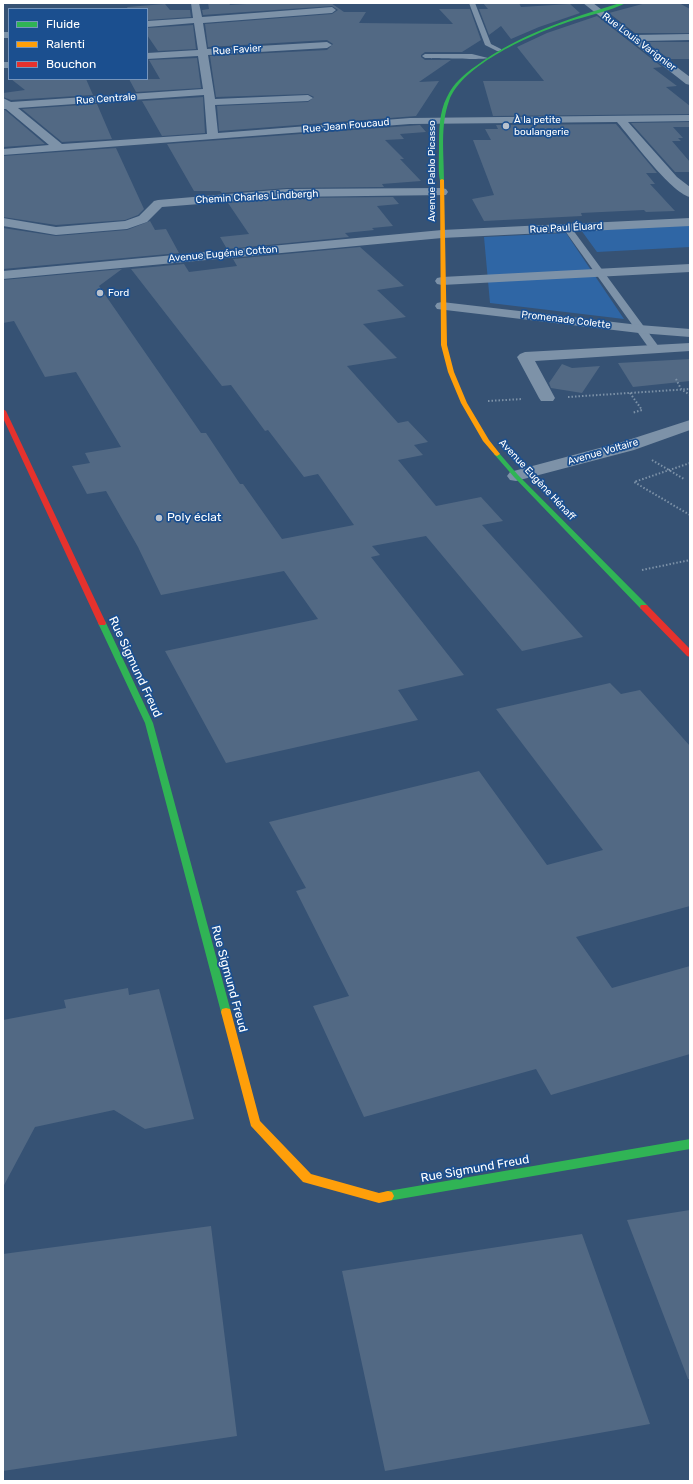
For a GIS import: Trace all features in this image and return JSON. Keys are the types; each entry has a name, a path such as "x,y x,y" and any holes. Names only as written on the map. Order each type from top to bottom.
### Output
{"main road":[{"name":"Avenue Pablo Picasso","path":"442,234 442,121 444,107 454,86 485,58 529,35 624,3"},
{"name":"Avenue Eugène Hénaff","path":"442,234 442,306 444,345 451,372 464,403 486,441 516,476 690,654"},
{"name":"Rue Sigmund Freud","path":"3,411 149,724 255,1123 307,1178 379,1198 690,1144"}],"street":[{"path":"195,3 210,97 213,137"},
{"name":"Rue Louis Varignier","path":"587,3 686,75 690,82"},
{"path":"148,24 332,10"},
{"path":"634,38 690,37"},
{"name":"Rue Favier","path":"148,56 327,45"},
{"name":"Rue Centrale","path":"4,104 210,97 308,98"},
{"path":"4,104 59,148"},
{"name":"Rue Jean Foucaud","path":"3,152 410,121 690,118"},
{"path":"620,119 673,180 690,193"},
{"path":"371,181 381,192"},
{"name":"Chemin Charles Lindbergh","path":"3,222 56,231 127,225 143,219 157,198 287,193 442,192"},
{"name":"Rue Paul Éluard","path":"442,234 690,222"},
{"name":"Avenue Eugénie Cotton","path":"3,275 442,234"},
{"path":"442,281 690,268"},
{"name":"Promenade Colette","path":"442,306 639,329 688,333"},
{"path":"547,398 525,357 690,347"},
{"name":"Avenue Voltaire","path":"516,476 628,446 690,425"}],"lane":[{"path":"472,3 488,45 499,50"},
{"path":"425,56 472,56 485,58"},
{"path":"567,228 655,349"}],"path":[{"path":"676,379 681,389 690,395"},
{"path":"464,403 690,389"},
{"path":"629,392 642,410 632,413"},
{"path":"655,456 648,458 684,479"},
{"path":"690,463 634,482 690,515"},
{"path":"613,576 690,560"}],"shaded area":[{"path":"690,225 690,247 597,252 581,230"},
{"path":"566,233 624,319 490,303 484,237"}],"building":[{"path":"208,3 229,3 230,5 262,3 331,3 344,12 366,12 359,23 453,24 439,9 470,9 481,40 462,52 425,52 421,55 421,57 425,60 451,60 419,82 439,81 416,116 219,131 217,106 308,102 314,97 308,94 216,97 210,56 327,50 333,44 327,40 208,47 205,24 332,14 338,10 332,6 203,15 202,10 209,9"},
{"path":"483,3 519,3 521,7 570,4 580,13 539,27 511,39 501,26 489,35 479,9 488,9"},
{"path":"646,3 679,3 690,9 690,33 635,33 609,13"},
{"path":"165,4 170,10 190,10 191,17 148,20 148,8 127,7"},
{"path":"597,16 662,67 653,68 677,86 666,87 690,106 690,114 493,116 483,81 544,81 517,47 547,33"},
{"path":"193,25 196,49 158,51 148,36 148,28"},
{"path":"646,42 690,42 690,59 669,59"},
{"path":"197,58 201,88 136,92 130,80 160,79 149,60"},
{"path":"12,80 86,80 93,95 11,100 3,97 3,93 25,90"},
{"path":"203,97 205,133 162,136 142,101"},
{"path":"97,104 112,139 62,142 22,109"},
{"path":"3,110 5,110 45,144 3,147"},
{"path":"690,122 690,127 673,127 683,138 678,138 681,141 672,141 690,162 690,172 675,172 631,123"},
{"path":"616,124 657,173 646,173 655,184 650,184 675,211 646,212 644,210 581,213 582,216 484,221 472,199 494,195 473,140 491,140 485,129 498,129 496,125"},
{"path":"420,125 426,132 400,134 404,139 385,140 404,159 400,159 421,181 382,184 384,187 287,188 222,193 220,191 194,191 167,144"},
{"path":"116,148 144,209 138,215 125,220 56,225 3,217 3,156"},
{"path":"393,197 399,204 377,206 393,226 372,228 374,230 345,233 349,237 227,249 220,237 249,234 228,203 287,198"},
{"path":"150,221 155,230 166,229 179,253 3,269 3,228 56,236 127,230"},
{"path":"360,247 404,286 377,290 406,317 363,324 397,358 347,366 398,423 408,421 428,442 414,445 423,455 398,460 436,506 481,497 503,521 482,525 583,637 522,651 426,536 372,546 380,555 371,557 464,675 398,690 418,720 226,763 165,651 318,619 284,571 161,595 138,547 106,491 87,494 72,466 90,463 85,453 121,447 76,372 45,377 14,321 3,323 3,280 122,269 99,286 201,433 206,433 240,484 243,484 282,539 354,525 318,474 304,477 268,430 265,431 231,385 222,386 131,269 184,264 189,272 237,266 233,259"},
{"path":"690,359 690,381 633,387 618,363"},
{"path":"562,364 572,368 600,366 582,393 551,388 549,383"},
{"path":"610,683 621,694 640,690 690,746 690,906 576,937 612,988 690,966 690,1054 551,1095 536,1069 364,1117 313,1006 349,996 296,891 306,888 269,822 479,771 547,865 603,850 496,709"},
{"path":"128,988 129,995 159,989 194,1119 145,1129 114,1110 35,1127 3,1187 3,1020 66,1008 64,1000"},
{"path":"690,1210 690,1379 688,1379 627,1220"},
{"path":"211,1226 237,1436 3,1471 3,1254"},
{"path":"582,1234 650,1424 385,1471 342,1271"}],"traffic: fast":[{"path":"442,180 442,120 447,101 452,91 462,79 508,46 527,37 565,22 624,3"},
{"path":"497,454 516,476 644,607"},
{"path":"102,623 149,723 226,1012"},
{"path":"388,1196 690,1144"}],"traffic: slow":[{"path":"442,180 444,345 451,372 464,403 486,441 497,454"},
{"path":"226,1012 255,1123 307,1178 379,1198 388,1196"}],"traffic: jam":[{"path":"3,411 102,623"},
{"path":"644,607 690,654"}],"place":[{"name":"À la petite boulangerie","path":"506,126"},
{"name":"Ford","path":"100,293"},
{"name":"Poly éclat","path":"159,518"}]}
